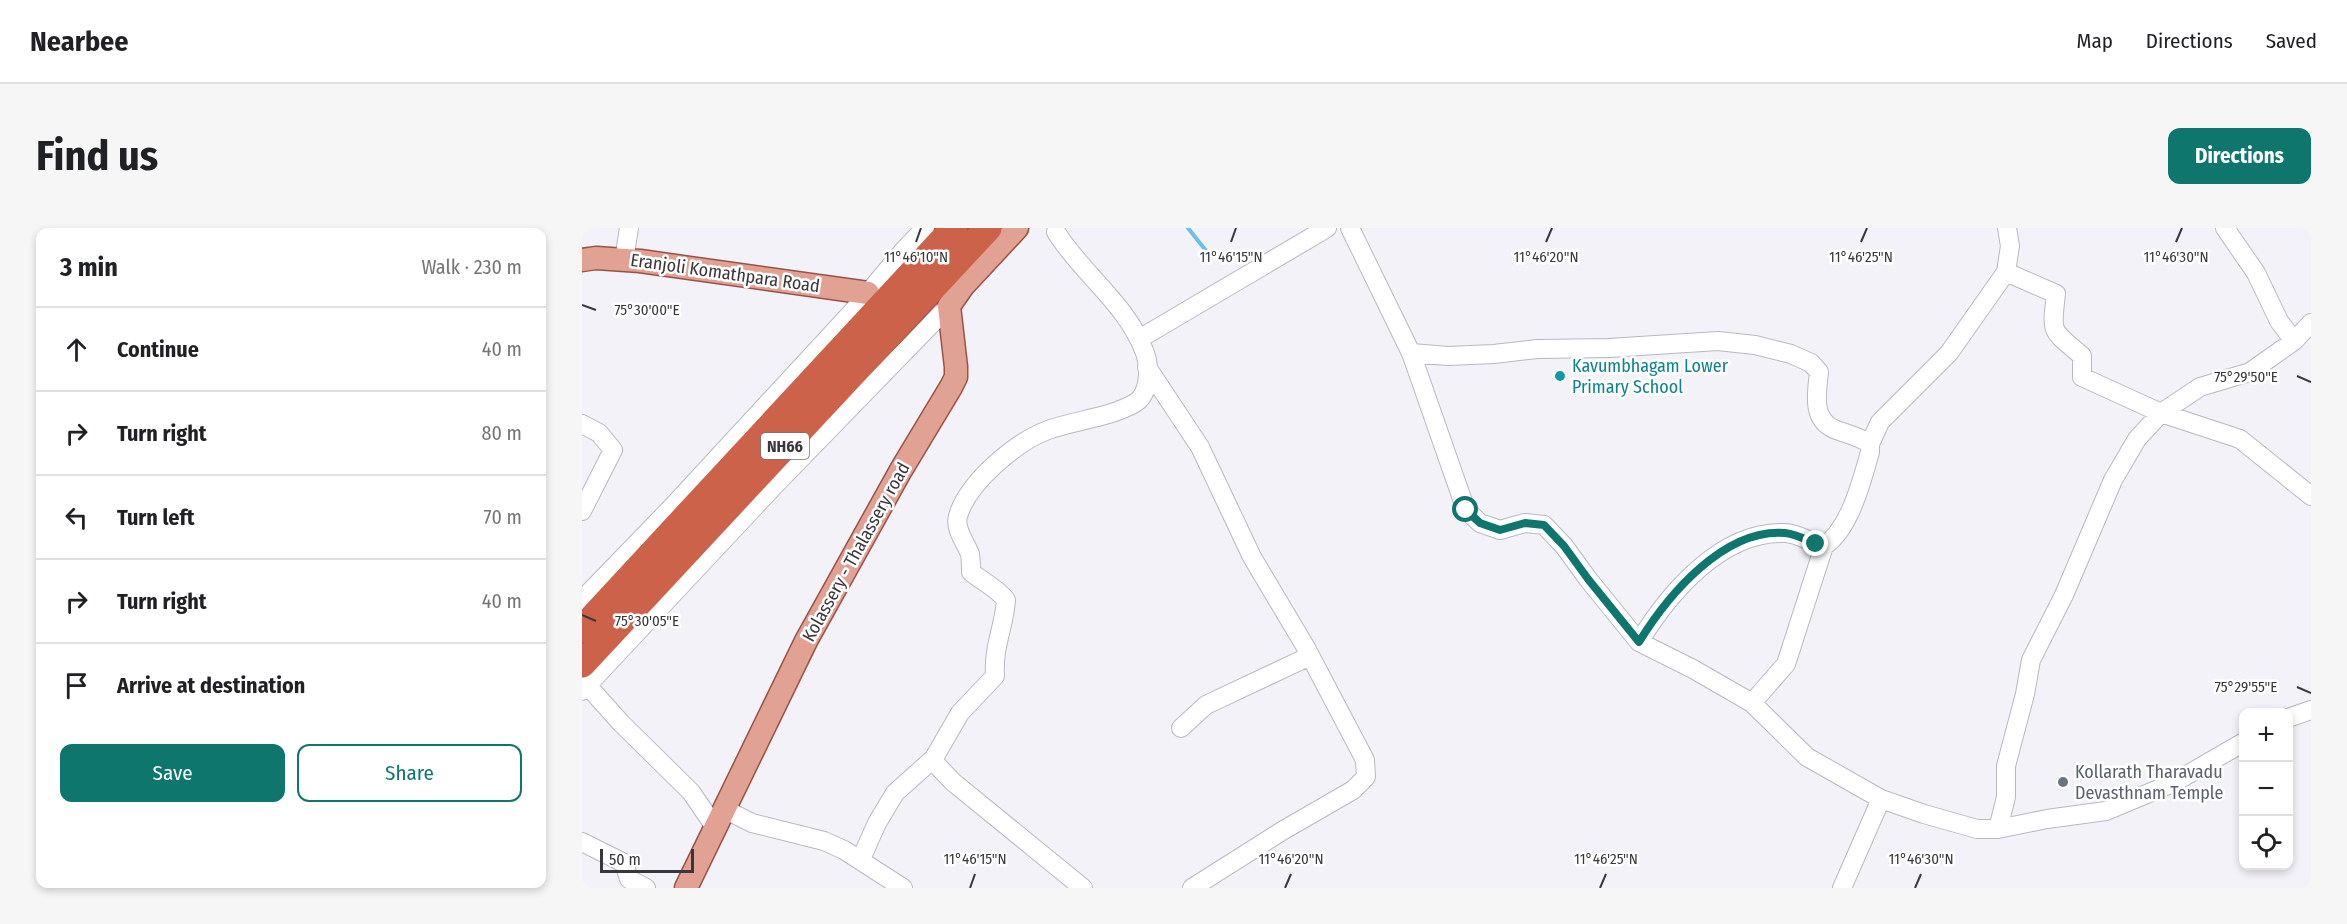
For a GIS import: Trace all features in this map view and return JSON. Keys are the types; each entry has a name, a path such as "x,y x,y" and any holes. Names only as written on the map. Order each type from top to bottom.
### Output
{"highway":[{"name":"NH66","path":"582,628 954,228"},
{"name":"NH66","path":"584,680 988,228"}],"main road":[{"path":"949,306 963,286 1017,228"},
{"name":"Eranjoli Komathpara Road","path":"583,263 624,260 868,292"},
{"name":"Kolassery - Thalassery road","path":"686,888 806,641 901,470 956,377 956,353 952,342 949,306"}],"street":[{"path":"624,260 628,228"},
{"path":"582,600 854,311 925,228"},
{"path":"1138,339 1327,228"},
{"path":"1350,228 1411,353 1466,510 1480,523 1500,530 1525,523 1544,525 1564,546 1639,642 1752,702 1807,757 1881,799 1977,829 1998,829 2106,811 2173,783 2239,745"},
{"path":"1752,702 1786,664 1824,546 1837,535 1854,501 1870,452 1870,444 1880,422 1949,353 2006,272 2010,246 2007,228"},
{"path":"2225,228 2256,273 2279,321 2294,341"},
{"path":"861,859 877,823 895,793 932,760 960,713 995,676 994,652 1005,617 1006,600 999,591 984,583 971,572 970,555 960,534 957,518 966,498 986,473 1016,448 1047,430 1137,402 1149,373 1138,339 1120,310 1064,245 1056,232"},
{"path":"2006,272 2056,294 2052,324 2054,331 2082,356 2082,377 2161,413 2240,439 2311,496"},
{"path":"903,888 861,859 824,841 752,823 719,818 621,723 584,680 949,306"},
{"path":"1998,829 2006,797 2006,766 2025,694 2031,660 2064,595 2113,480 2137,439 2161,413 2200,387 2250,372 2294,341 2311,323"},
{"path":"1411,353 1448,356 1718,340 1755,345 1791,354 1811,363 1819,372 1817,401 1819,415 1831,428 1858,436 1870,444"},
{"path":"1148,367 1200,447 1251,557 1310,656 1365,760 1366,777 1353,790 1282,831 1192,888"},
{"path":"582,424 599,433 613,450 582,511"},
{"path":"1639,642 1655,615 1702,564 1737,542 1768,534 1786,533 1824,546"},
{"path":"1181,728 1206,705 1310,656"},
{"path":"2293,717 2311,710"},
{"path":"932,760 953,782 1083,888"},
{"path":"1842,888 1881,799"},
{"path":"582,842 624,863 629,879 646,888"}],"waterway":[{"path":"1188,228 1211,257"}],"place":[{"name":"Kavumbhagam Lower Primary School","path":"1560,376"},
{"name":"Kollarath Tharavadu Devasthnam Temple","path":"2063,782"}],"route":[{"path":"1466,510 1480,523 1500,530 1525,523 1544,525 1564,546 1639,642 1655,615 1702,564 1737,542 1768,534 1786,533 1816,544"}]}
